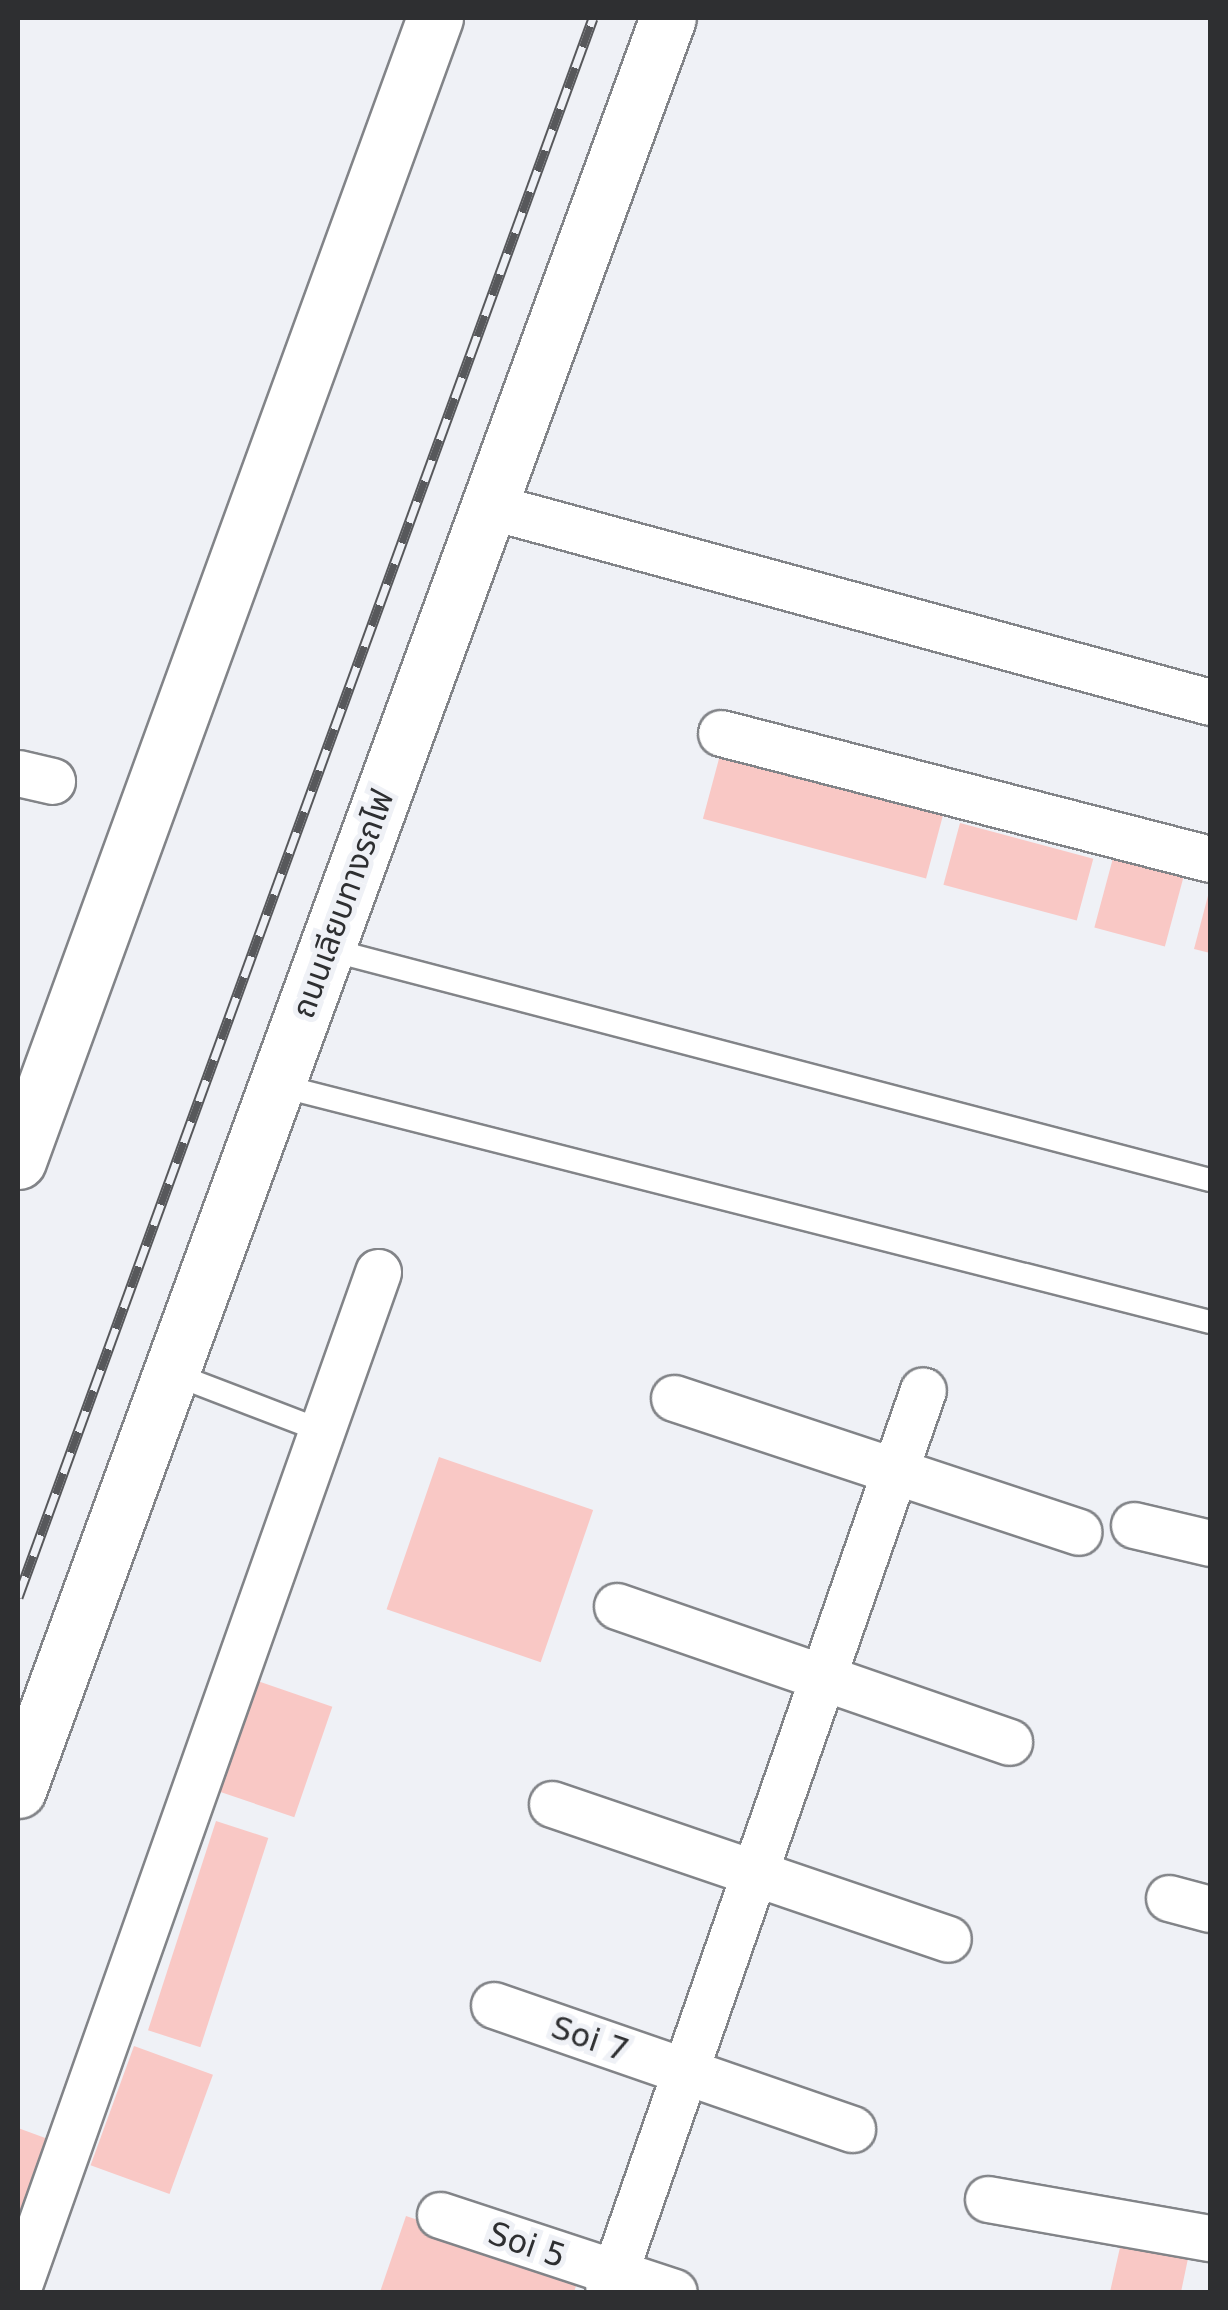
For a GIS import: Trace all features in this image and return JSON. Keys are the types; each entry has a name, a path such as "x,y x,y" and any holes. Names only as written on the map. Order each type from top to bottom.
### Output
{"street":[{"path":"18,1160 435,18"},
{"name":"ถนนเลียบทางรถไฟ","path":"18,1790 168,1372 278,1085 668,18"},
{"path":"489,506 1210,702"},
{"path":"721,733 1210,859"},
{"path":"18,2288 378,1272"},
{"path":"611,2283 923,1390"},
{"path":"674,1398 1078,1532"},
{"path":"1134,1525 1210,1544"},
{"path":"617,1606 1009,1742"},
{"path":"552,1804 948,1938"},
{"name":"Soi 7","path":"494,2006 852,2129"},
{"path":"988,2199 1210,2238"},
{"name":"Soi 5","path":"440,2215 611,2283 674,2292"}],"lane":[{"path":"327,948 1210,1180"},
{"path":"278,1085 1210,1322"},
{"path":"168,1372 322,1432"}],"building":[{"path":"720,755 943,815 926,879 703,819"},
{"path":"960,823 1093,859 1077,921 943,885"},
{"path":"1113,858 1184,877 1165,946 1094,928"},
{"path":"1210,892 1210,953 1194,949"},
{"path":"439,1457 593,1510 541,1662 387,1609"},
{"path":"252,1679 332,1707 294,1817 214,1790"},
{"path":"216,1821 268,1838 200,2047 148,2030"},
{"path":"134,2046 213,2075 169,2194 91,2165"},
{"path":"18,2128 48,2139 18,2224"},
{"path":"406,2216 580,2274 574,2292 380,2292"},
{"path":"1123,2234 1190,2249 1181,2292 1110,2292"}],"railway":[{"path":"18,1597 593,18"}]}
